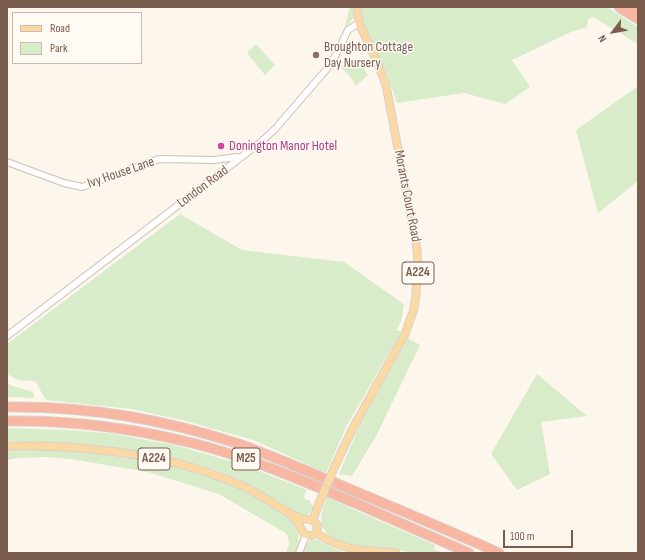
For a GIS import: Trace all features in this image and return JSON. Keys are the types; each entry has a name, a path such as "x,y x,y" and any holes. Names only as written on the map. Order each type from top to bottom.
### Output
{"highway":[{"path":"618,7 638,19"},
{"path":"633,7 638,10"},
{"name":"M25","path":"7,407 54,408 97,412 153,421 213,436 236,443 290,464 500,553"},
{"name":"M25","path":"7,421 60,422 109,427 167,437 209,448 245,459 292,477 469,553"}],"main road":[{"name":"A224","path":"356,7 359,22"},
{"name":"Morants Court Road","path":"310,520 352,430 405,334 414,309 418,281 417,250 386,85 359,22"},
{"name":"A224","path":"7,446 38,446 98,450 170,462 199,469 244,487 290,514 310,520"},
{"name":"A224","path":"290,514 304,533"},
{"path":"310,520 318,526 316,533 311,536 304,533 303,523 310,520"},
{"path":"316,533 330,542 346,548 396,553"}],"street":[{"name":"London Road","path":"7,336 261,142 275,129 326,70 336,55 348,30 359,22"},
{"name":"Ivy House Lane","path":"7,162 64,183 82,187 159,159 214,160 239,158"},
{"path":"299,553 304,533"}],"green space":[{"path":"350,7 354,7 354,14 351,21 344,29"},
{"path":"361,7 607,7 638,27 638,44 593,17 588,19 587,27 571,32 512,60 530,87 505,104 464,93 397,103 384,67 363,22"},
{"path":"256,44 275,65 265,75 247,53"},
{"path":"346,59 355,65 359,61 365,68 364,69 368,75 356,86 349,75 341,68"},
{"path":"638,86 638,181 598,213 576,130"},
{"path":"180,214 242,250 344,262 404,304 401,322 396,330 401,332 346,427 326,473 256,441 186,421 132,409 46,400 35,381 18,380 7,374 7,344"},
{"path":"408,338 420,345 376,436 352,476 339,474 358,429"},
{"path":"537,374 587,416 541,422 550,474 517,490 491,454"},
{"path":"7,383 33,392 34,398 7,397"},
{"path":"7,428 107,433 174,445 241,464 307,490 303,498 310,501 314,506 309,513 301,516 244,482 199,465 163,456 106,447 7,441"},
{"path":"7,450 65,451 122,457 160,464 160,466 178,468 206,476 250,494 278,510 288,518 295,526 298,533 298,543 295,553 286,553 289,544 287,534 219,494 148,472 77,460 48,457 17,458 7,460"},
{"path":"327,497 435,545 434,549 443,553 415,553 391,549 363,547 338,541 328,535 323,526 322,513"},
{"path":"316,539 346,553 303,553 308,542"}],"place":[{"name":"Broughton Cottage Day Nursery","path":"316,55"},
{"name":"Donington Manor Hotel","path":"221,146"}]}
